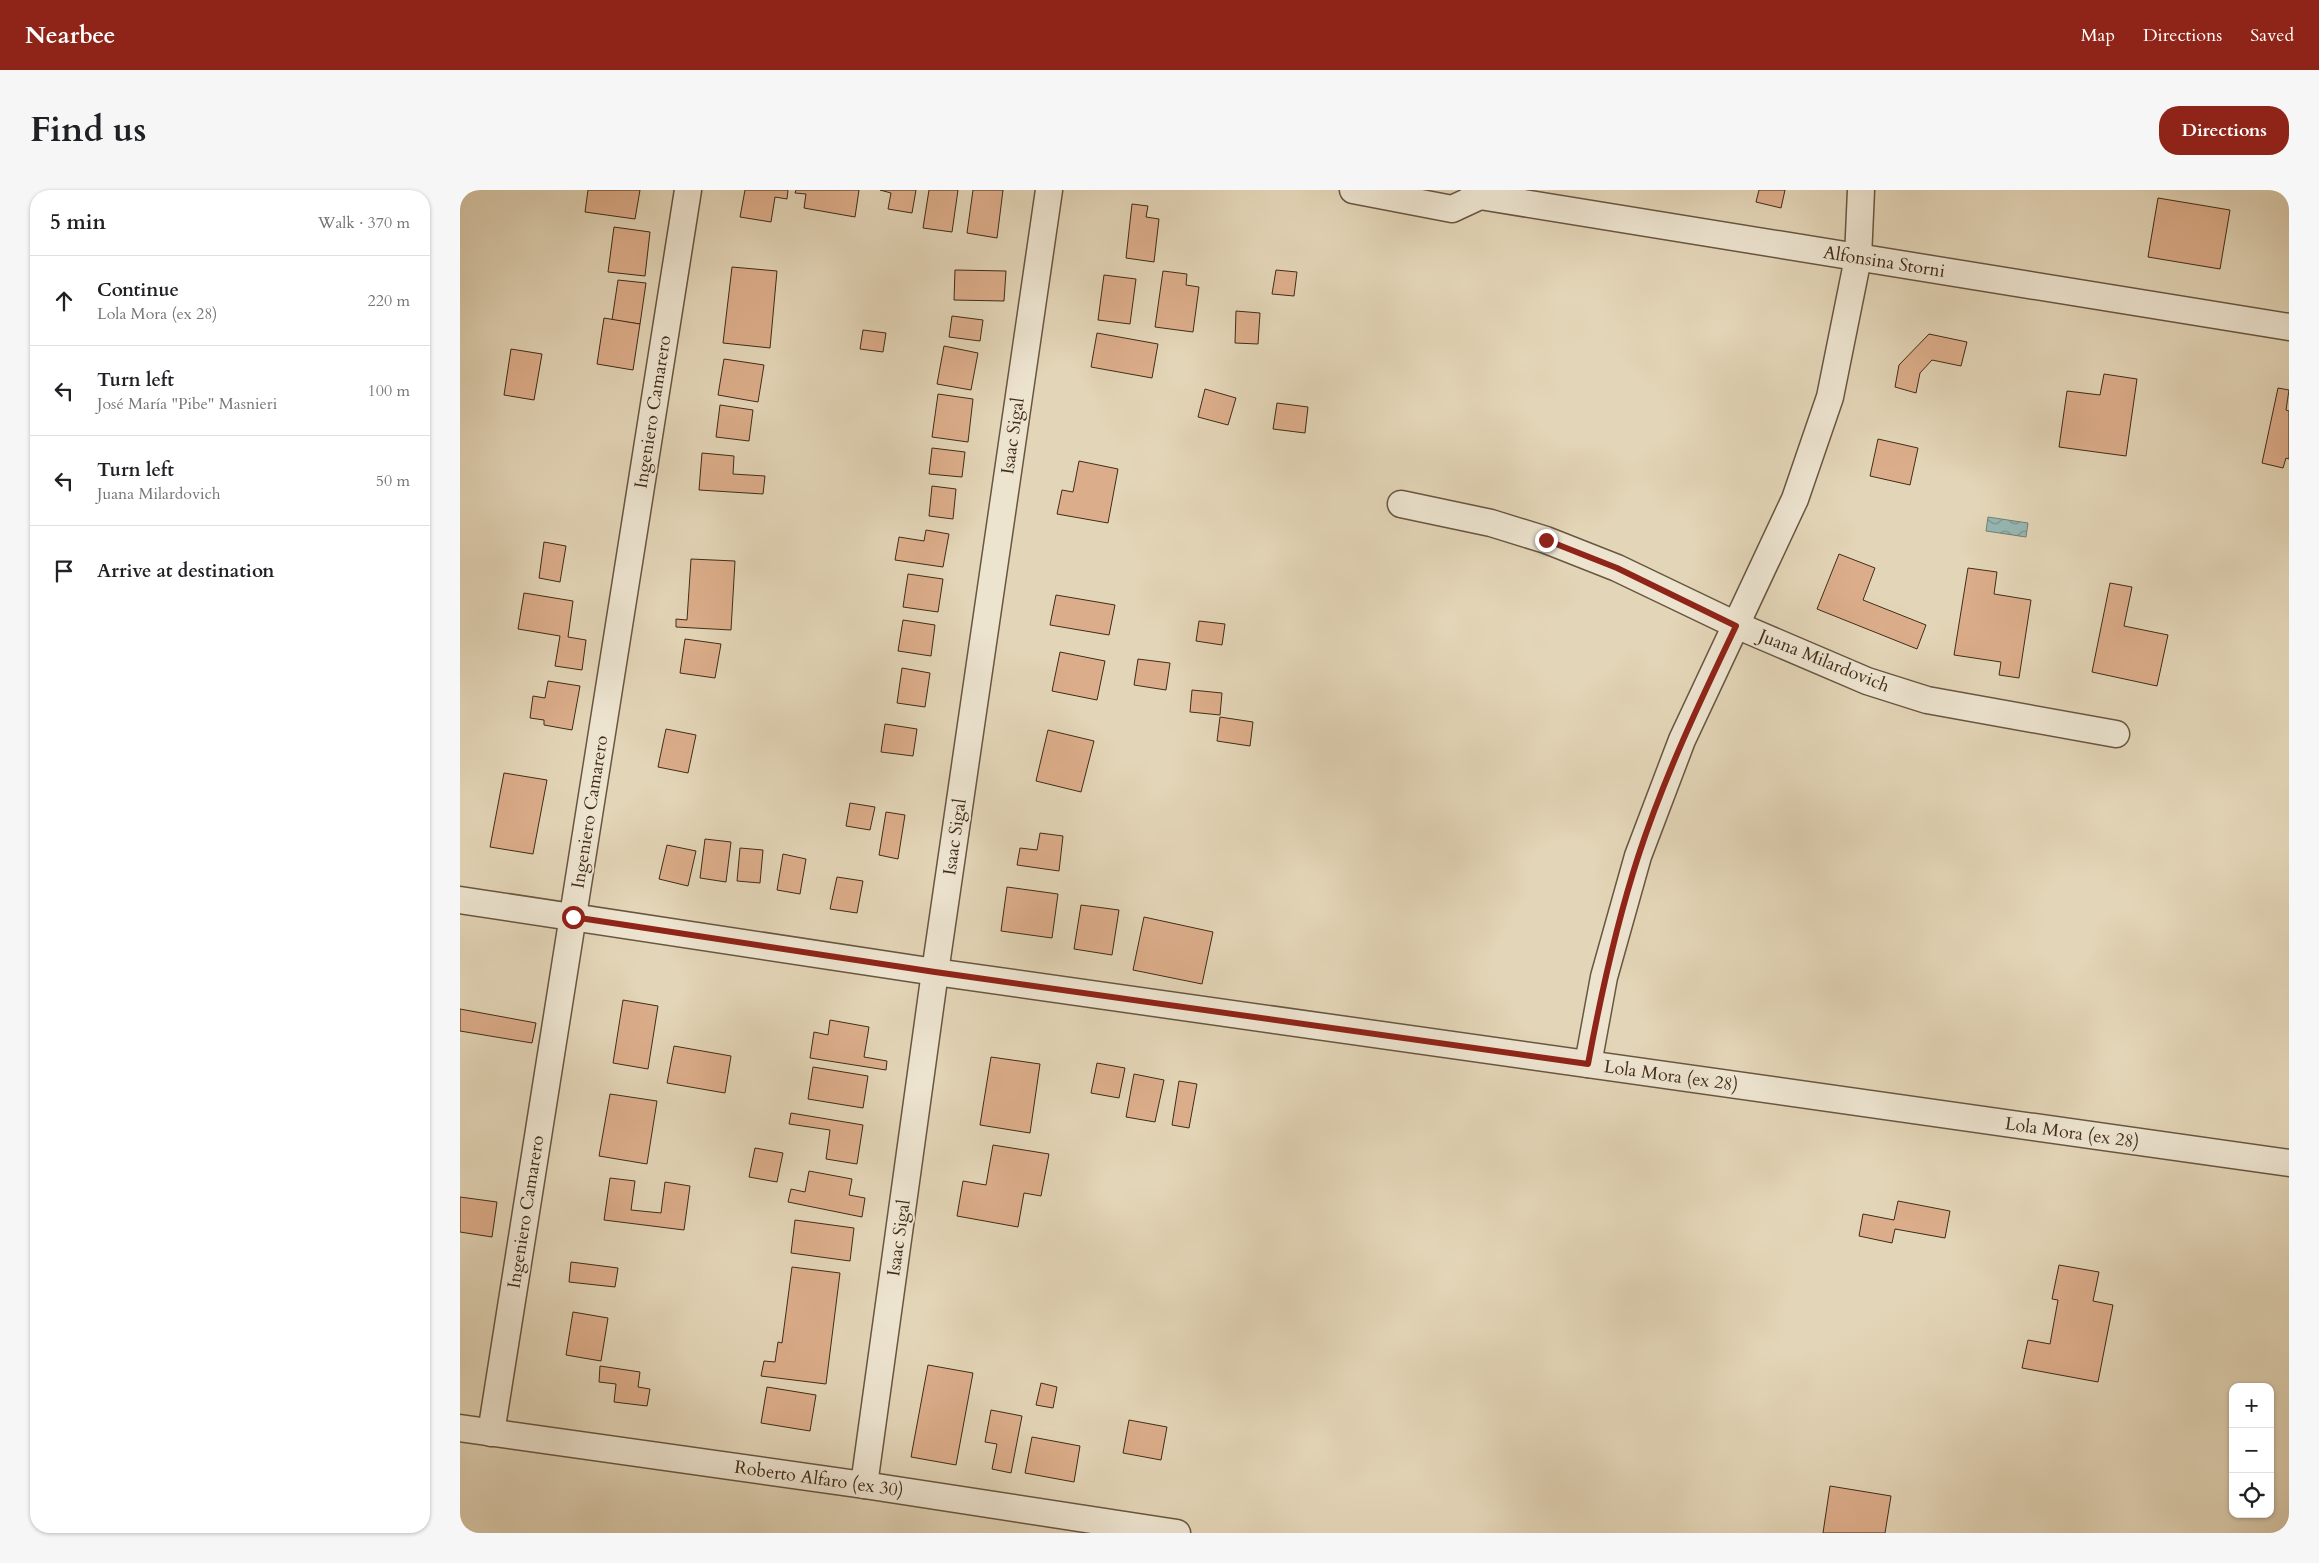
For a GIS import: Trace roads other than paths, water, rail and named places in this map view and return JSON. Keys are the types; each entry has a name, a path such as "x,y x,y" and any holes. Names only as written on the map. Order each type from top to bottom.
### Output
{"street":[{"name":"Ingeniero Camarero","path":"491,1433 688,190"},
{"name":"Isaac Sigal","path":"864,1485 935,972 1049,190"},
{"name":"Alfonsina Storni","path":"1353,190 1452,209 1477,193 1858,258 2289,327"},
{"path":"1588,1064 1604,977 1638,856 1682,740 1795,499 1830,397 1858,258 1861,190"},
{"name":"Juana Milardovich","path":"1401,504 1491,523 1546,540 1617,568 1736,626 1867,681 1927,700 2116,734"},
{"name":"Lola Mora (ex 28)","path":"460,900 935,972 2289,1163"},
{"name":"Roberto Alfaro (ex 30)","path":"460,1428 864,1485 1177,1533"}],"water":[{"path":"1988,517 2028,523 2026,537 1986,531"}]}
